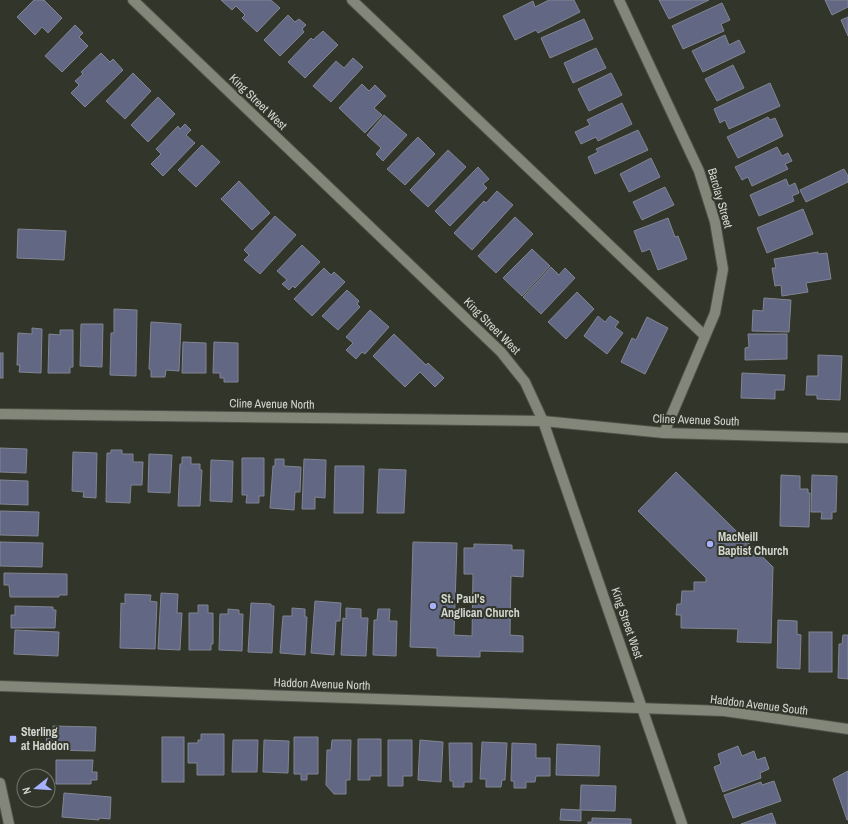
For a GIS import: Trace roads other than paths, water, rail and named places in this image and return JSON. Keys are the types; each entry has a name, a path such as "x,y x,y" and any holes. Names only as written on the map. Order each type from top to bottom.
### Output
{"street":[{"name":"King Street West","path":"133,0 501,352 525,382 543,421 682,824"},
{"path":"352,0 705,336"},
{"name":"Barclay Street","path":"619,0 699,171 715,222 723,269 715,313 664,433"},
{"name":"Cline Avenue North","path":"0,414 543,421"},
{"name":"Cline Avenue South","path":"543,421 664,433 848,438"},
{"name":"Haddon Avenue North","path":"0,686 642,708"},
{"name":"Haddon Avenue South","path":"642,708 724,711 848,730"},
{"path":"0,782 9,824"}],"place":[{"name":"MacNeill Baptist Church","path":"710,544"},
{"name":"St. Paul's Anglican Church","path":"433,606"},
{"name":"Sterling at Haddon","path":"13,739"}]}
